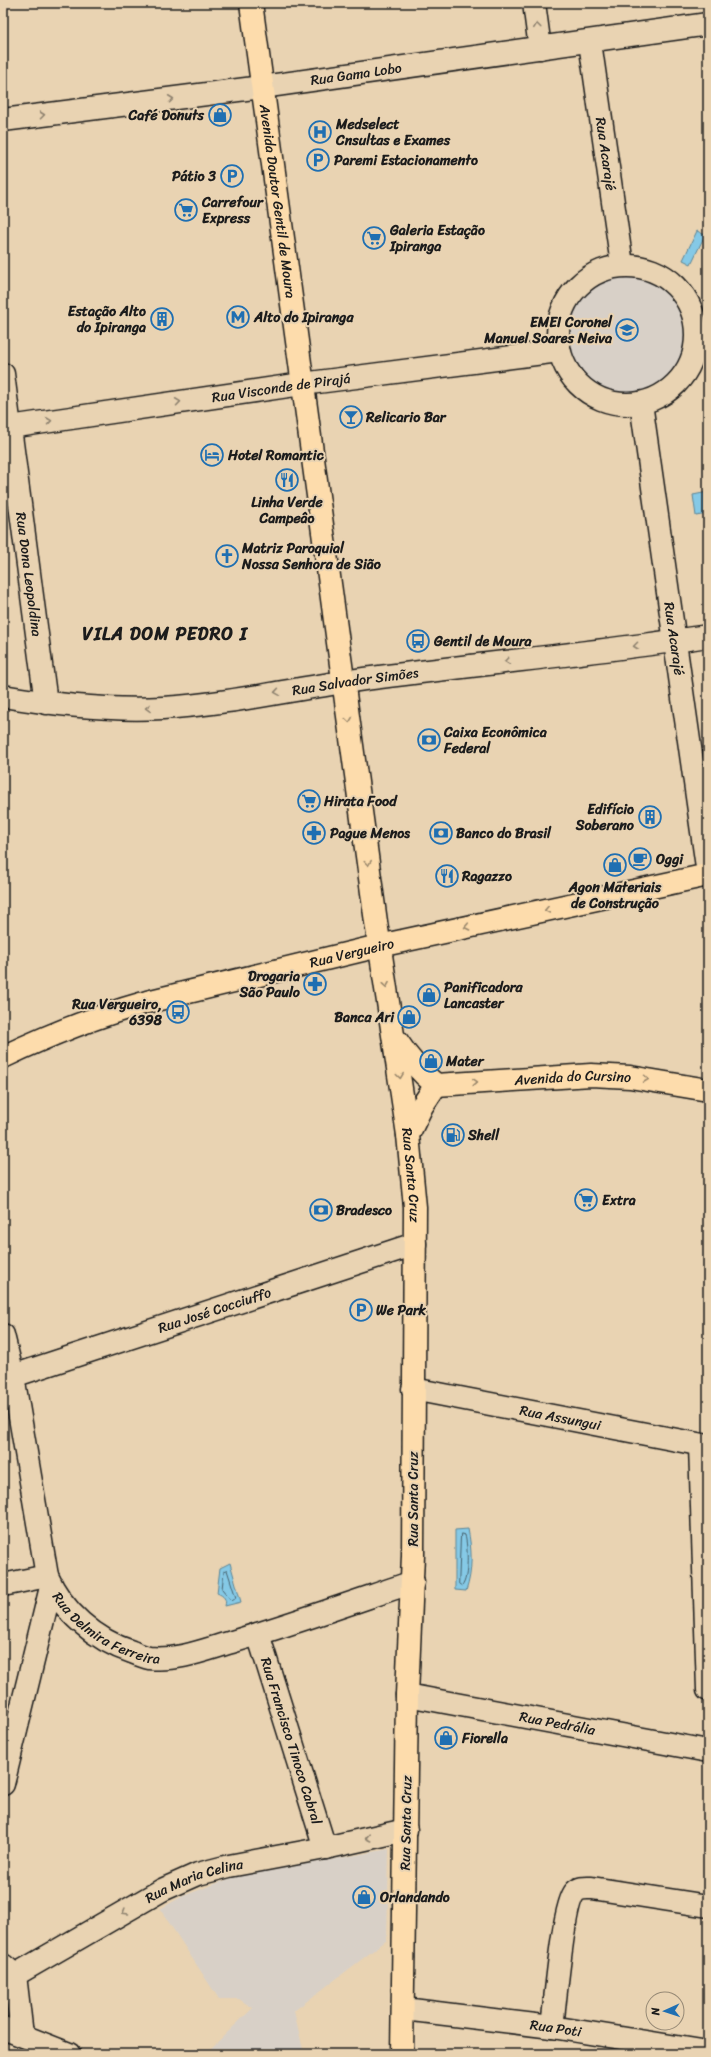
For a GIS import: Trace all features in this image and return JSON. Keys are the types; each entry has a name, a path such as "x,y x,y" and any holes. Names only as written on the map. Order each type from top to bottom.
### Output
{"main road":[{"name":"Avenida Doutor Gentil de Moura","path":"251,3 379,946"},
{"name":"Rua Vergueiro","path":"3,1057 45,1037 122,1009 379,946 708,874"},
{"name":"Rua Santa Cruz","path":"379,946 395,1038 408,1135 415,1207 413,1582 407,1695 404,2009 402,2054"},
{"path":"395,1038 421,1073 436,1085 422,1106 408,1135"},
{"name":"Avenida do Cursino","path":"436,1085 591,1075 630,1077 708,1090"}],"street":[{"path":"534,3 540,48"},
{"name":"Rua Gama Lobo","path":"3,120 262,88 708,24"},
{"name":"Rua Acarajé","path":"590,42 622,265"},
{"path":"622,265 644,267 663,276 680,290 702,329 688,368 676,384 665,392 641,403 620,404 599,399 581,387 567,371 559,351 558,327 560,319 565,304 579,284 599,271 622,265"},
{"name":"Rua Visconde de Pirajá","path":"7,427 302,384 559,351"},
{"name":"Rua Dona Leopoldina","path":"3,374 7,427 46,703"},
{"name":"Rua Acarajé","path":"641,403 708,874"},
{"name":"Rua Salvador Simões","path":"3,696 46,703 114,709 162,708 195,705 343,682 708,636"},
{"name":"Rua José Cocciuffo","path":"13,1376 415,1244"},
{"name":"Rua Delmira Ferreira","path":"4,1342 13,1376 49,1581 74,1616 87,1628 120,1648 148,1658 181,1657 258,1634 413,1582"},
{"name":"Rua Assungui","path":"413,1389 704,1445"},
{"path":"704,1445 708,1690"},
{"path":"3,1585 49,1581 3,1784"},
{"name":"Rua Francisco Tinoco Cabral","path":"258,1634 325,1848"},
{"name":"Rua Pedrália","path":"407,1695 708,1751"},
{"name":"Rua Maria Celina","path":"7,1975 162,1890 198,1874 228,1866 325,1848 406,1830"},
{"path":"552,2027 567,1913 576,1892 581,1888 592,1888 708,1906"},
{"path":"7,1975 12,2031 70,2054"},
{"name":"Rua Poti","path":"404,2009 552,2027 708,2052"}],"shaded area":[{"name":"EMEI Coronel Manuel Soares Neiva","path":"627,277 649,281 668,294 681,313 685,335 681,357 668,376 649,389 627,393 605,389 586,376 573,357 569,335 573,313 586,294 605,281"},
{"path":"389,1849 387,1940 294,2011 304,2054 264,2054 263,2051 259,2054 205,2054 253,2008 239,1999 219,1999 160,1909 183,1896 231,1878"}],"water":[{"path":"697,231 705,235 691,264 683,260"},
{"path":"708,492 708,504 706,504 707,514 696,516 693,495"},
{"path":"468,1529 471,1560 470,1576 466,1591 455,1590 455,1530"},
{"path":"230,1563 241,1602 225,1606 226,1601 217,1593 220,1568"}],"place":[{"name":"Café Donuts","path":"220,115"},
{"name":"Medselect Cnsultas e Exames","path":"320,132"},
{"name":"Paremi Estacionamento","path":"318,160"},
{"name":"Pátio 3","path":"232,176"},
{"name":"Carrefour Express","path":"186,210"},
{"name":"Galeria Estação Ipiranga","path":"374,238"},
{"name":"Alto do Ipiranga","path":"238,317"},
{"name":"Estação Alto do Ipiranga","path":"162,319"},
{"name":"EMEI Coronel Manuel Soares Neiva","path":"627,330"},
{"name":"Relicario Bar","path":"351,417"},
{"name":"Hotel Romantic","path":"212,455"},
{"name":"Linha Verde Campeâo","path":"287,480"},
{"name":"Matriz Paroquial Nossa Senhora de Sião","path":"227,556"},
{"name":"Gentil de Moura","path":"418,641"},
{"name":"Caixa Econômica Federal","path":"429,740"},
{"name":"Hirata Food","path":"309,801"},
{"name":"Edifício Soberano","path":"650,817"},
{"name":"Pague Menos","path":"314,833"},
{"name":"Banco do Brasil","path":"441,833"},
{"name":"Oggi","path":"640,859"},
{"name":"Agon Materiais de Construção","path":"615,865"},
{"name":"Ragazzo","path":"447,876"},
{"name":"Drogaria São Paulo","path":"315,984"},
{"name":"Panificadora Lancaster","path":"429,995"},
{"name":"Rua Vergueiro, 6398","path":"178,1012"},
{"name":"Banca Ari","path":"409,1017"},
{"name":"Mater","path":"431,1061"},
{"name":"Shell","path":"453,1135"},
{"name":"Extra","path":"586,1200"},
{"name":"Bradesco","path":"321,1210"},
{"name":"We Park","path":"361,1310"},
{"name":"Fiorella","path":"446,1738"},
{"name":"Orlandando","path":"364,1897"}],"district":[{"name":"VILA DOM PEDRO I","path":"165,634"}]}
